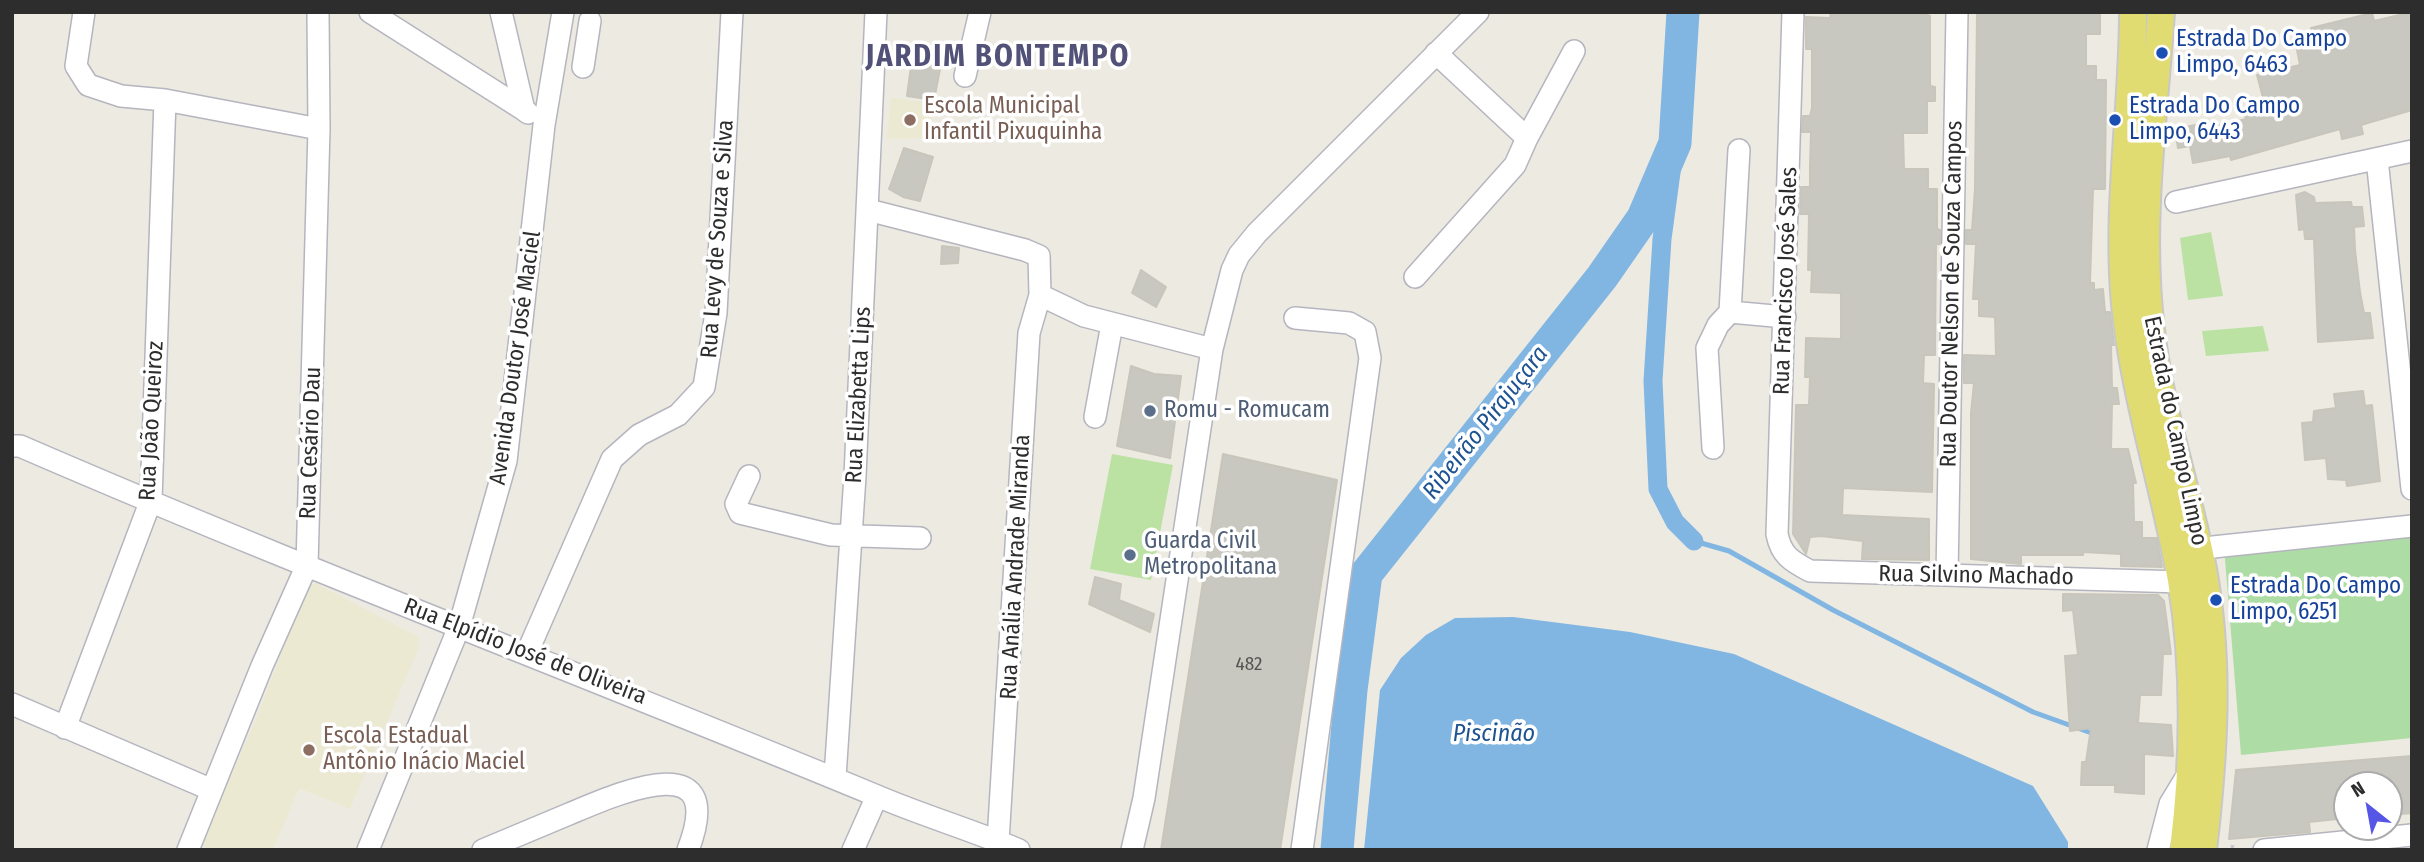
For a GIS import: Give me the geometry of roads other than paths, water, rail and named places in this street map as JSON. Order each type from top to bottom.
[{"type":"main road","name":"Estrada do Campo Limpo","points":[[2133,12],[2122,254],[2125,306],[2181,582],[2190,655],[2190,771],[2183,850]]},
{"type":"main road","name":"Estrada do Campo Limpo","points":[[2160,12],[2149,163],[2146,271],[2151,332],[2208,608],[2214,747],[2203,850]]},
{"type":"street","points":[[85,12],[77,59],[82,79],[101,91],[121,96],[165,100],[319,129]]},
{"type":"street","name":"Rua Cesário Dau","points":[[188,850],[307,565],[319,129],[318,12]]},
{"type":"street","points":[[370,12],[544,125]]},
{"type":"street","points":[[501,12],[524,110]]},
{"type":"street","name":"Avenida Doutor José Maciel","points":[[368,850],[459,627],[506,461],[544,125],[563,12]]},
{"type":"street","name":"Rua Levy de Souza e Silva","points":[[527,653],[612,459],[639,435],[678,415],[704,387],[716,313],[732,12]]},
{"type":"street","name":"Rua Elizabetta Lips","points":[[835,777],[868,210],[876,12]]},
{"type":"street","points":[[965,76],[980,12]]},
{"type":"street","points":[[1132,850],[1144,798],[1212,349],[1239,255],[1478,12]]},
{"type":"street","name":"Rua Francisco José Sales","points":[[1780,548],[1777,534],[1793,12]]},
{"type":"street","name":"Rua Doutor Nelson de Souza Campos","points":[[1947,575],[1957,12]]},
{"type":"street","points":[[554,64],[590,67],[590,21]]},
{"type":"street","points":[[1415,277],[1515,165],[1574,51]]},
{"type":"street","points":[[1436,54],[1527,138]]},
{"type":"street","name":"Rua João Queiroz","points":[[65,728],[151,500],[165,100]]},
{"type":"street","points":[[1713,448],[1707,348],[1710,337],[1730,312],[1739,150]]},
{"type":"street","points":[[2176,202],[2412,151]]},
{"type":"street","points":[[2377,159],[2412,489]]},
{"type":"street","name":"Rua Anália Andrade Miranda","points":[[868,210],[1008,243],[1039,256],[1040,295],[1029,333],[998,841]]},
{"type":"street","points":[[1040,295],[1084,316],[1212,349]]},
{"type":"street","points":[[1730,312],[1785,317]]},
{"type":"street","points":[[1295,318],[1349,323],[1365,332],[1370,358],[1302,850]]},
{"type":"street","points":[[1095,417],[1112,324]]},
{"type":"street","name":"Rua Elpídio José de Oliveira","points":[[23,449],[877,796],[1019,850]]},
{"type":"street","points":[[750,476],[736,504],[740,513],[850,537],[920,538]]},
{"type":"street","points":[[2213,547],[2412,526]]},
{"type":"street","name":"Rua Silvino Machado","points":[[1780,548],[1785,556],[1810,571],[2181,582]]},
{"type":"street","points":[[12,704],[212,790]]},
{"type":"street","points":[[2158,850],[2170,804],[2190,771]]},
{"type":"street","points":[[483,850],[616,794],[644,785],[666,782],[680,786],[694,798],[699,809],[688,850]]},
{"type":"street","points":[[853,850],[877,796]]},
{"type":"street","points":[[2264,850],[2412,835]]},
{"type":"water","name":"Piscinão","points":[[1513,617],[1630,632],[1734,654],[2033,786],[2068,842],[2068,850],[1364,850],[1380,690],[1401,658],[1426,635],[1455,618]]},
{"type":"waterway","name":"Ribeirão Pirajuçara","points":[[1337,850],[1351,690],[1366,574],[1602,277],[1643,218],[1675,143],[1683,12]]},
{"type":"waterway","points":[[1675,143],[1662,239],[1653,381],[1658,489],[1675,522],[1694,541]]},
{"type":"waterway","points":[[1694,541],[1729,551],[1833,610],[2033,712],[2097,735]]},
{"type":"place","name":"Estrada Do Campo Limpo, 6463","points":[[2162,53]]},
{"type":"place","name":"Escola Municipal Infantil Pixuquinha","points":[[910,120]]},
{"type":"place","name":"Estrada Do Campo Limpo, 6443","points":[[2115,120]]},
{"type":"place","name":"Romu - Romucam","points":[[1150,411]]},
{"type":"place","name":"Guarda Civil Metropolitana","points":[[1130,555]]},
{"type":"place","name":"Estrada Do Campo Limpo, 6251","points":[[2216,600]]},
{"type":"place","name":"Escola Estadual Antônio Inácio Maciel","points":[[309,750]]},
{"type":"district","name":"JARDIM BONTEMPO","points":[[998,58]]}]
